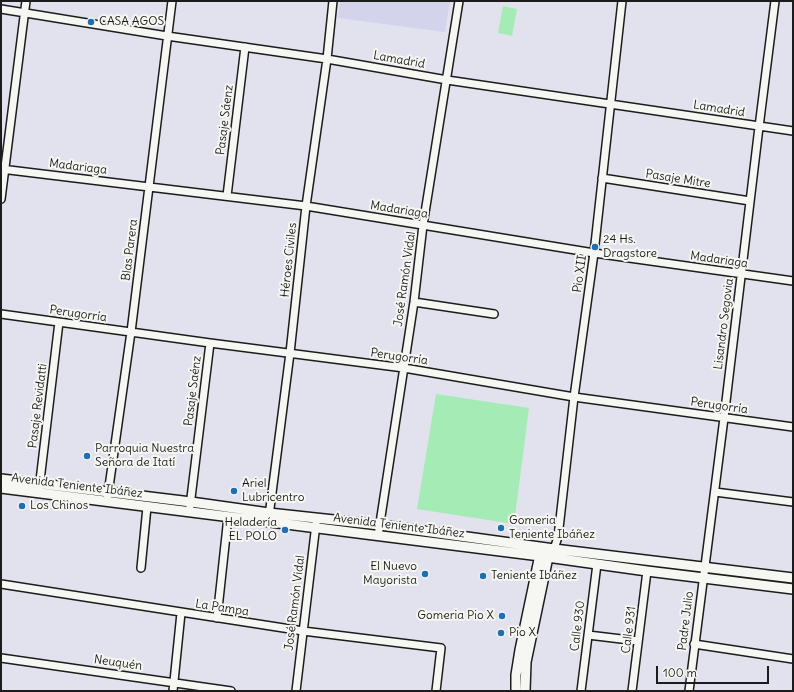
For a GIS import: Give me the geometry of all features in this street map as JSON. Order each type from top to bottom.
[{"type":"main road","name":"Avenida Teniente Ibáñez","points":[[1,479],[39,488],[107,496],[191,502],[315,528],[378,536],[543,553],[554,549],[793,578]]},
{"type":"main road","name":"Avenida Teniente Ibáñez","points":[[1,488],[39,488]]},
{"type":"main road","name":"Avenida Teniente Ibáñez","points":[[107,496],[147,506],[228,518],[317,518],[380,525],[543,553],[597,564],[793,589]]},
{"type":"main road","points":[[516,691],[516,675],[520,650],[543,553]]},
{"type":"main road","points":[[525,691],[526,662],[543,553]]},
{"type":"street","points":[[1,199],[3,169],[26,1]]},
{"type":"street","name":"Blas Parera","points":[[107,496],[131,332],[172,1]]},
{"type":"street","name":"Héroes Civiles","points":[[269,518],[290,353],[306,206],[333,1]]},
{"type":"street","name":"José Ramón Vidal","points":[[378,536],[459,1]]},
{"type":"street","name":"Pio XII","points":[[554,549],[558,537],[574,397],[594,253],[622,1]]},
{"type":"street","name":"Lisandro Segovia","points":[[703,578],[715,492],[775,1]]},
{"type":"street","name":"Lamadrid","points":[[1,9],[167,36],[326,59],[446,80],[793,131]]},
{"type":"street","name":"Pasaje Sáenz","points":[[227,196],[245,47]]},
{"type":"street","name":"Madariaga","points":[[3,169],[306,206],[594,253],[793,281]]},
{"type":"street","name":"Pasaje Mitre","points":[[602,178],[750,201]]},
{"type":"street","points":[[414,302],[494,314]]},
{"type":"street","name":"Perugorría","points":[[1,314],[404,368],[574,397],[793,427]]},
{"type":"street","name":"Pasaje Revidatti","points":[[39,488],[59,322]]},
{"type":"street","name":"Pasaje Saénz","points":[[190,512],[210,343]]},
{"type":"street","points":[[715,492],[793,502]]},
{"type":"street","points":[[141,568],[147,506]]},
{"type":"street","points":[[217,618],[228,518]]},
{"type":"street","name":"José Ramón Vidal","points":[[296,691],[317,518]]},
{"type":"street","name":"Calle 930","points":[[581,691],[597,564]]},
{"type":"street","name":"Calle 931","points":[[632,691],[647,571]]},
{"type":"street","name":"Padre Julio","points":[[689,691],[703,578]]},
{"type":"street","name":"La Pampa","points":[[1,584],[303,631],[441,648],[436,691]]},
{"type":"street","points":[[173,691],[181,613]]},
{"type":"street","points":[[588,635],[638,641]]},
{"type":"street","points":[[694,644],[793,659]]},
{"type":"street","name":"Neuquén","points":[[1,658],[231,691]]},
{"type":"shaded area","points":[[340,1],[450,1],[445,32],[338,18]]},
{"type":"green space","points":[[503,6],[517,9],[512,36],[498,33]]},
{"type":"green space","points":[[436,394],[529,408],[514,524],[417,509]]},
{"type":"place","name":"CASA AGOS","points":[[91,22]]},
{"type":"place","name":"24 Hs. Dragstore","points":[[595,247]]},
{"type":"place","name":"Parroquia Nuestra Señora de Itatí","points":[[87,456]]},
{"type":"place","name":"Ariel Lubricentro","points":[[234,491]]},
{"type":"place","name":"Los Chinos","points":[[22,506]]},
{"type":"place","name":"Gomeria Teniente Ibáñez","points":[[501,528]]},
{"type":"place","name":"Heladería EL POLO","points":[[285,530]]},
{"type":"place","name":"El Nuevo Mayorista","points":[[425,574]]},
{"type":"place","name":"Teniente Ibáñez","points":[[483,576]]},
{"type":"place","name":"Gomeria Pio X","points":[[502,616]]},
{"type":"place","name":"Pio X","points":[[501,633]]}]
